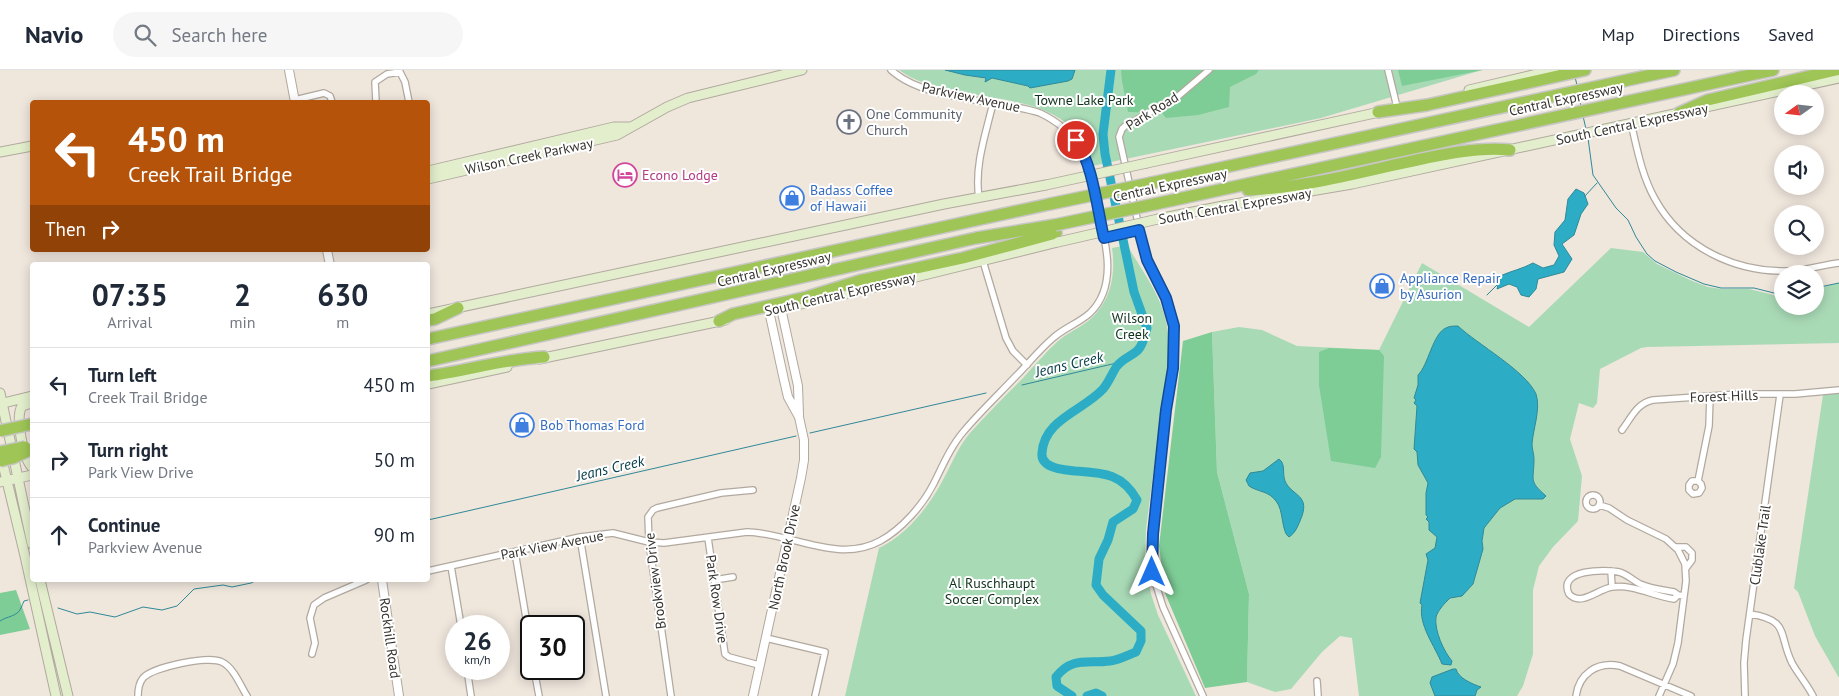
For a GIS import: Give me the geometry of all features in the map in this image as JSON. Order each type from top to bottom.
[{"type":"highway","points":[[1378,112],[1427,105],[1559,72],[1585,70]]},
{"type":"highway","name":"Central Expressway","points":[[430,338],[1674,70]]},
{"type":"highway","name":"Central Expressway","points":[[430,361],[976,238],[1056,233],[1108,214],[1773,70]]},
{"type":"highway","points":[[1678,113],[1708,100],[1836,70]]},
{"type":"highway","points":[[1221,190],[1279,188],[1319,182],[1434,156],[1494,149],[1510,150]]},
{"type":"highway","points":[[719,322],[733,314],[807,297],[862,280],[963,258],[1056,233]]},
{"type":"highway","points":[[430,320],[458,308]]},
{"type":"highway","points":[[430,376],[460,372],[526,358],[544,357]]},
{"type":"highway","points":[[0,431],[30,424]]},
{"type":"highway","points":[[0,453],[30,448]]},
{"type":"highway","points":[[0,461],[13,458],[30,449]]},
{"type":"main road","name":"Wilson Creek Parkway","points":[[430,178],[600,140],[617,135],[688,98],[802,70]]},
{"type":"main road","points":[[430,314],[1046,185],[1559,72]]},
{"type":"main road","name":"South Central Expressway","points":[[430,384],[544,357],[719,322],[863,290],[982,261],[1056,233],[1158,219],[1343,186],[1839,78]]},
{"type":"main road","name":"Wilson Creek Parkway","points":[[430,171],[614,127],[629,128]]},
{"type":"main road","points":[[0,152],[30,146]]},
{"type":"main road","points":[[0,393],[30,535]]},
{"type":"main road","points":[[1,403],[30,396]]},
{"type":"main road","points":[[30,404],[22,406],[18,415],[25,456],[30,464]]},
{"type":"main road","points":[[0,453],[3,482],[30,579]]},
{"type":"main road","points":[[3,482],[30,475]]},
{"type":"main road","points":[[31,582],[56,696]]},
{"type":"main road","points":[[40,582],[68,696]]},
{"type":"street","points":[[289,70],[295,100]]},
{"type":"street","name":"Parkview Avenue","points":[[891,70],[926,89],[1034,111],[1053,119],[1076,140],[1083,152],[1104,238]]},
{"type":"street","name":"Park Road","points":[[1139,230],[1120,137],[1122,129],[1136,119],[1176,98],[1209,70]]},
{"type":"street","points":[[1388,70],[1397,107]]},
{"type":"street","points":[[376,100],[375,82],[387,74],[400,72],[405,82],[409,100]]},
{"type":"street","points":[[299,100],[324,93],[330,96],[331,100]]},
{"type":"street","points":[[979,198],[977,188],[979,166],[993,103]]},
{"type":"street","points":[[1631,123],[1644,172],[1660,208],[1677,228],[1709,254],[1737,265],[1771,271],[1800,270],[1839,263]]},
{"type":"street","points":[[1104,238],[1139,230],[1147,260],[1166,298],[1174,326],[1173,368],[1166,410],[1153,534],[1152,572],[1163,607],[1203,696]]},
{"type":"street","name":"Park View Avenue","points":[[430,571],[580,537],[612,533],[648,542],[670,543],[747,532],[847,550],[868,546],[886,537],[905,520],[926,496],[949,452],[964,430],[1052,339],[1084,318],[1098,302],[1103,294],[1107,278],[1104,238]]},
{"type":"street","points":[[982,261],[1006,338],[1013,351],[1027,365]]},
{"type":"street","name":"North Brook Drive","points":[[752,696],[804,460],[804,440],[799,417],[799,396],[781,308]]},
{"type":"street","name":"North Brook Drive","points":[[769,311],[788,397],[799,417]]},
{"type":"street","points":[[780,366],[792,362]]},
{"type":"street","name":"Forest Hills","points":[[1622,430],[1637,408],[1648,401],[1744,393],[1780,395],[1839,390]]},
{"type":"street","name":"Clublake Trail","points":[[1745,696],[1744,657],[1780,395]]},
{"type":"street","points":[[1698,481],[1709,426],[1710,396]]},
{"type":"street","name":"Brookview Drive","points":[[671,696],[648,542],[648,517],[653,510],[722,493],[753,490]]},
{"type":"street","points":[[1599,505],[1609,508],[1626,520],[1659,535],[1676,547],[1686,568],[1687,578],[1681,596],[1676,653],[1659,696]]},
{"type":"street","points":[[580,537],[606,696]]},
{"type":"street","name":"Park Row Drive","points":[[708,538],[725,654],[729,657],[759,665]]},
{"type":"street","points":[[1676,547],[1686,547],[1692,552],[1692,560],[1686,568]]},
{"type":"street","points":[[515,552],[526,615]]},
{"type":"street","points":[[451,566],[458,615]]},
{"type":"street","points":[[1595,570],[1626,574],[1637,582],[1674,592],[1681,596],[1668,598],[1633,588],[1612,587],[1578,599],[1570,596],[1567,589],[1569,580],[1575,576],[1595,570]]},
{"type":"street","points":[[1611,571],[1612,587]]},
{"type":"street","points":[[714,580],[733,577]]},
{"type":"street","points":[[312,654],[315,644],[310,620],[313,607],[324,598],[361,582]]},
{"type":"street","name":"Rockhill Road","points":[[382,582],[398,696]]},
{"type":"street","points":[[1750,614],[1770,618],[1779,626],[1792,662],[1813,696]]},
{"type":"street","points":[[766,638],[825,652],[816,696]]},
{"type":"street","points":[[138,696],[140,683],[143,678],[152,672],[193,661],[210,659],[226,665],[247,696]]},
{"type":"street","points":[[1576,696],[1580,682],[1587,673],[1593,668],[1605,665],[1620,666],[1691,696]]},
{"type":"street","points":[[469,680],[471,696]]},
{"type":"street","points":[[536,680],[539,696]]},
{"type":"street","points":[[1317,681],[1318,696]]},
{"type":"green space","name":"Towne Lake Park","points":[[899,70],[1482,70],[1321,118],[1092,166],[1080,138],[1062,120],[1037,108],[923,83]]},
{"type":"green space","points":[[1121,70],[1259,70],[1256,74],[1230,87],[1229,107],[1198,115],[1166,118],[1162,113],[1128,112]]},
{"type":"green space","points":[[1398,70],[1483,70],[1402,86]]},
{"type":"green space","name":"Al Ruschhaupt Soccer Complex","points":[[1127,245],[1152,286],[1164,312],[1169,342],[1146,529],[1145,565],[1158,615],[1196,696],[845,696],[879,548],[900,535],[926,507],[956,454],[976,426],[1057,342],[1096,314],[1111,286],[1113,271],[1112,248]]},
{"type":"green space","points":[[1611,248],[1643,252],[1657,264],[1708,287],[1749,289],[1774,295],[1774,315],[1824,315],[1824,287],[1839,283],[1839,343],[1647,347],[1641,348],[1600,369],[1597,403],[1593,408],[1579,403],[1570,439],[1582,476],[1578,521],[1553,547],[1539,566],[1533,590],[1533,654],[1523,686],[1517,696],[1359,696],[1352,638],[1340,636],[1322,652],[1291,689],[1275,692],[1247,682],[1249,594],[1217,472],[1212,332],[1239,327],[1262,330],[1297,346],[1379,350],[1422,263],[1529,327]]},
{"type":"green space","points":[[1212,332],[1217,472],[1249,594],[1247,682],[1205,688],[1165,593],[1159,546],[1183,341]]},
{"type":"green space","points":[[1329,348],[1379,350],[1384,356],[1381,457],[1375,468],[1331,461],[1319,385],[1319,352]]},
{"type":"green space","points":[[1839,393],[1839,678],[1815,636],[1798,592],[1794,588],[1823,395]]},
{"type":"green space","points":[[16,590],[30,629],[0,635],[0,593]]},
{"type":"water","points":[[945,70],[1075,70],[1072,79],[1068,81],[1030,88],[992,78],[985,82],[986,78]]},
{"type":"water","points":[[1576,189],[1584,193],[1588,204],[1581,214],[1574,235],[1562,244],[1572,259],[1564,272],[1538,279],[1536,289],[1529,297],[1521,295],[1517,287],[1509,284],[1497,289],[1500,276],[1504,274],[1533,263],[1543,268],[1554,265],[1559,256],[1554,245],[1555,232],[1565,220],[1568,199]]},
{"type":"water","points":[[1458,326],[1512,367],[1531,385],[1536,394],[1537,412],[1532,444],[1534,459],[1533,480],[1546,496],[1543,499],[1515,499],[1500,508],[1484,528],[1483,549],[1473,584],[1462,596],[1450,598],[1440,609],[1436,617],[1438,634],[1443,647],[1452,661],[1451,665],[1442,664],[1425,628],[1421,613],[1422,605],[1420,603],[1428,560],[1426,554],[1435,548],[1437,537],[1429,530],[1429,522],[1426,519],[1428,517],[1426,515],[1426,493],[1428,483],[1418,465],[1417,452],[1414,449],[1417,406],[1414,403],[1416,400],[1414,398],[1418,385],[1418,375],[1422,371],[1441,331],[1447,327]]},
{"type":"water","points":[[1279,459],[1283,466],[1285,481],[1300,497],[1304,506],[1298,526],[1289,537],[1286,534],[1279,505],[1276,501],[1267,493],[1249,486],[1246,480],[1250,473],[1263,471]]},
{"type":"water","points":[[1456,669],[1459,675],[1466,680],[1481,687],[1477,690],[1475,696],[1435,696],[1430,683],[1432,677]]},
{"type":"waterway","name":"Wilson Creek","points":[[1072,696],[1057,686],[1056,677],[1062,670],[1081,662],[1120,659],[1136,652],[1141,641],[1141,631],[1103,595],[1096,585],[1099,559],[1108,540],[1113,522],[1133,509],[1137,500],[1125,484],[1118,479],[1103,474],[1056,468],[1046,463],[1042,456],[1044,441],[1050,432],[1066,416],[1095,397],[1103,389],[1119,363],[1140,348],[1147,328],[1134,292],[1105,154],[1103,134],[1111,70]]},
{"type":"waterway","points":[[1575,77],[1577,85]]},
{"type":"waterway","points":[[1579,96],[1581,107]]},
{"type":"waterway","points":[[1583,116],[1586,129]]},
{"type":"waterway","points":[[1588,138],[1593,175],[1616,208],[1628,220],[1647,254],[1655,261],[1704,284],[1721,288],[1754,288],[1774,293]]},
{"type":"waterway","points":[[1585,196],[1597,183]]},
{"type":"waterway","points":[[1487,295],[1500,282]]},
{"type":"waterway","points":[[1824,286],[1839,283]]},
{"type":"waterway","name":"Jeans Creek","points":[[1022,385],[1121,362]]},
{"type":"waterway","name":"Jeans Creek","points":[[810,433],[986,393]]},
{"type":"waterway","name":"Jeans Creek","points":[[430,520],[796,436]]},
{"type":"waterway","name":"Jeans Creek","points":[[58,608],[77,614],[90,612],[115,617],[143,607],[162,610],[177,606],[194,589],[223,585],[232,587],[253,582]]},
{"type":"waterway","name":"Jeans Creek","points":[[0,621],[17,613],[24,601],[28,600]]},
{"type":"waterway","name":"Wilson Creek","points":[[1087,696],[1096,693],[1102,696]]},
{"type":"place","name":"One Community Church","points":[[849,122]]},
{"type":"place","name":"Econo Lodge","points":[[625,175]]},
{"type":"place","name":"Badass Coffee of Hawaii","points":[[792,198]]},
{"type":"place","name":"Appliance Repair by Asurion","points":[[1382,286]]},
{"type":"place","name":"Bob Thomas Ford","points":[[522,425]]},
{"type":"route","points":[[1076,140],[1086,159],[1104,238],[1139,230],[1147,260],[1166,298],[1173,317],[1175,338],[1173,368],[1166,410],[1153,534],[1152,572]]}]
